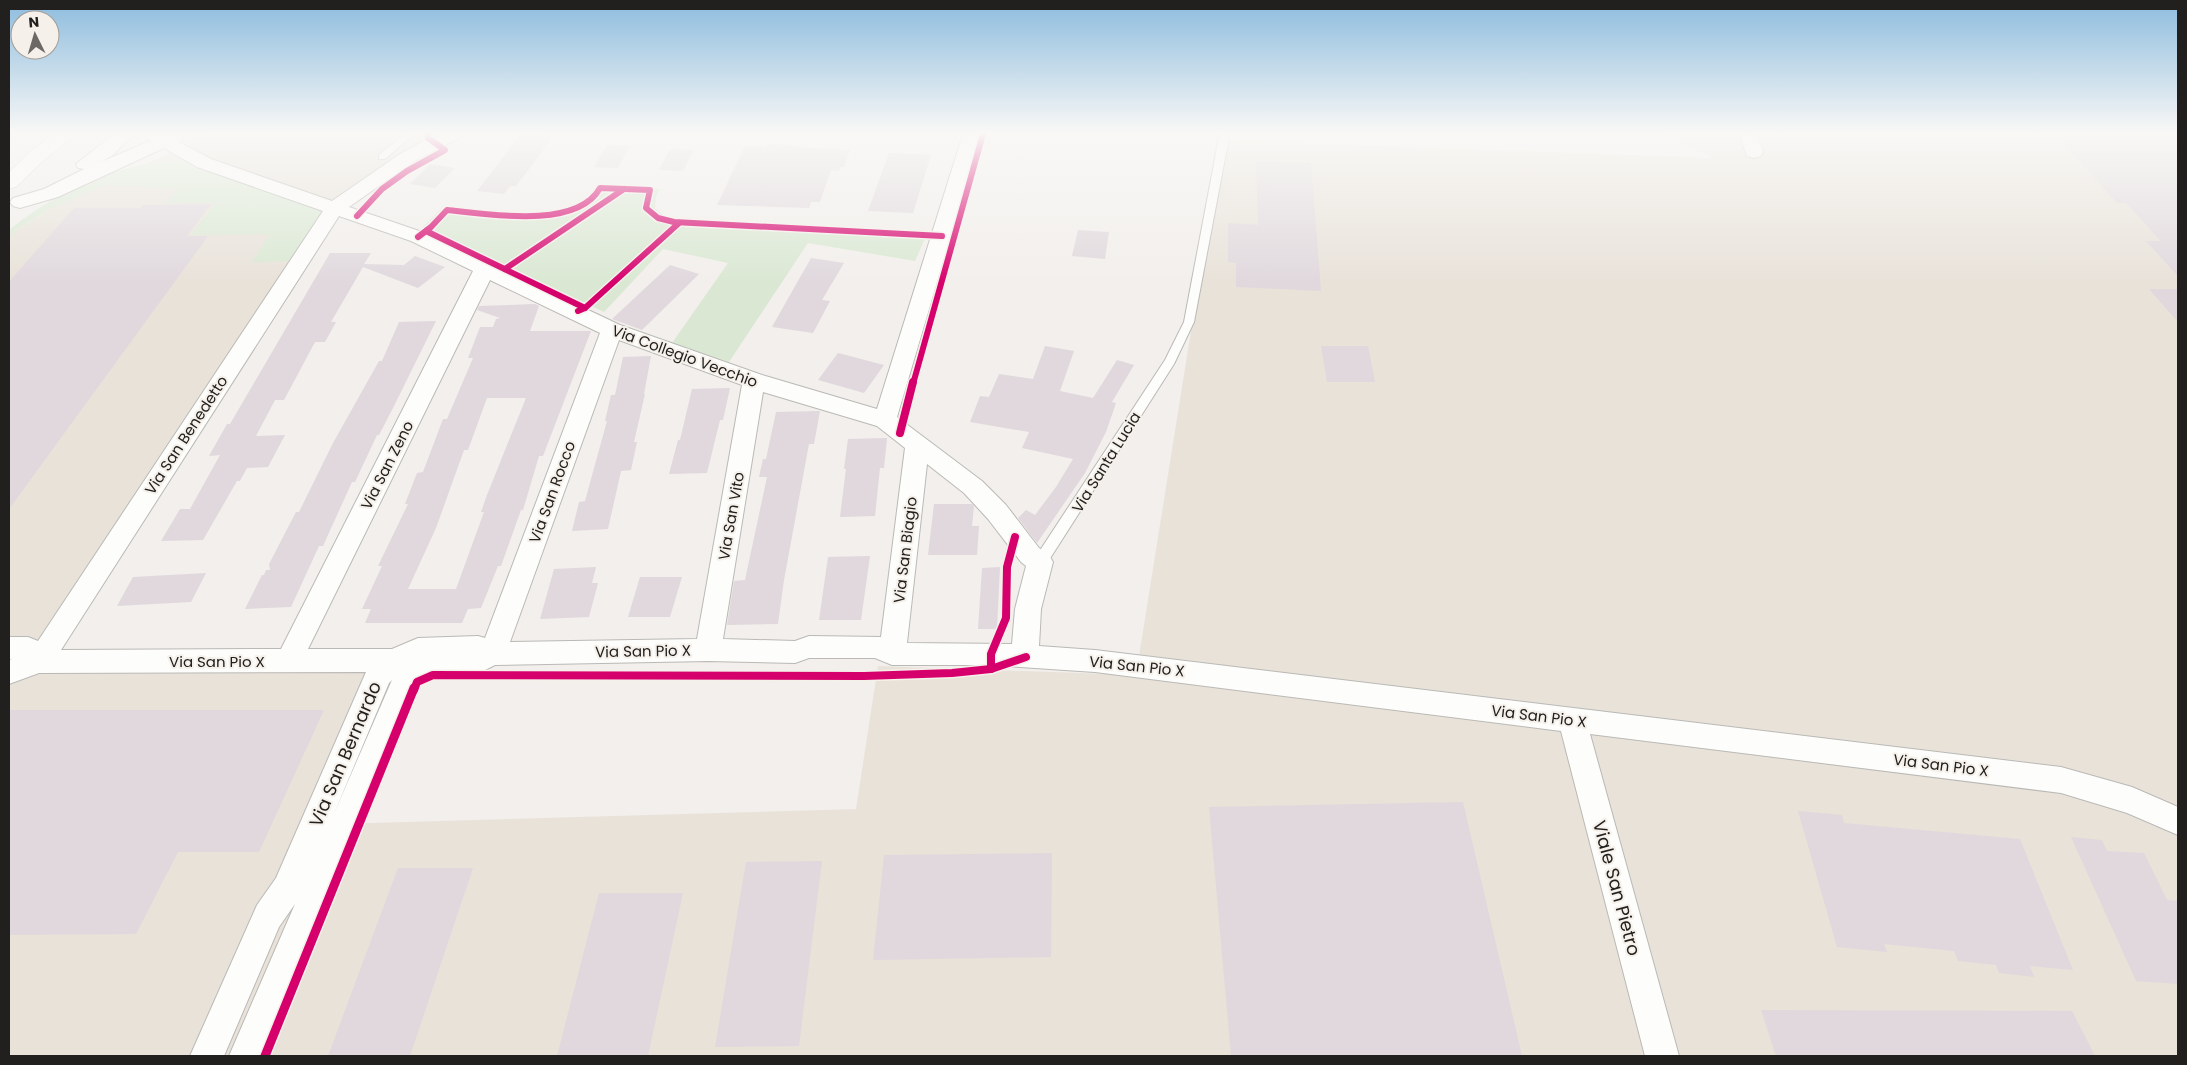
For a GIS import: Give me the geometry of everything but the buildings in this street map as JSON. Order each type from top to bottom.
[{"type":"street","points":[[14,205],[50,184]]},
{"type":"street","points":[[14,205],[51,193],[70,184]]},
{"type":"street","name":"Via Collegio Vecchio","points":[[264,184],[418,237],[612,330],[754,381],[885,420],[973,487],[997,512],[1030,555],[1040,562]]},
{"type":"street","points":[[334,208],[369,184]]},
{"type":"street","points":[[885,420],[957,184]]},
{"type":"street","name":"Via San Benedetto","points":[[39,662],[334,208]]},
{"type":"street","name":"Via San Zeno","points":[[289,661],[484,270]]},
{"type":"street","name":"Via San Rocco","points":[[492,654],[612,330]]},
{"type":"street","name":"Via San Vito","points":[[708,650],[754,381]]},
{"type":"street","name":"Via San Biagio","points":[[892,654],[917,445]]},
{"type":"street","points":[[1026,657],[1024,640],[1033,584],[1040,562]]},
{"type":"street","points":[[9,648],[28,648],[39,662]]},
{"type":"street","name":"Via San Pio X","points":[[9,672],[39,662],[394,660],[413,667],[471,665],[492,654],[708,650],[795,652],[809,664],[881,664],[892,654],[991,654],[1095,661],[2061,780],[2132,801],[2178,821]]},
{"type":"street","name":"Via San Bernardo","points":[[207,1056],[268,916],[287,889],[378,676],[394,660],[408,675],[246,1056]]},
{"type":"street","name":"Viale San Pietro","points":[[1572,720],[1662,1056]]},
{"type":"lane","name":"Via Santa Lucia","points":[[1040,562],[1054,544],[1170,361],[1189,322],[1215,184]]},
{"type":"shaded area","points":[[97,184],[377,184],[327,217],[34,671],[399,670],[336,824],[856,809],[878,666],[1136,675],[1203,256],[1211,184],[2178,184],[2178,1056],[9,1056],[9,235],[58,204]]},
{"type":"green space","points":[[83,184],[250,184],[324,210],[294,261],[252,262],[270,234],[191,235],[215,203],[166,203],[178,189],[105,185],[48,210],[18,229],[9,239],[11,228],[50,201]]},
{"type":"green space","points":[[597,184],[660,189],[656,197],[655,208],[663,215],[675,219],[928,232],[915,261],[808,243],[729,362],[672,343],[728,263],[663,249],[604,312],[423,227],[443,207],[515,212],[553,211],[569,208],[587,198]]},
{"type":"cycle path","points":[[357,216],[389,184]]},
{"type":"cycle path","points":[[900,433],[969,184]]},
{"type":"cycle path","points":[[418,237],[431,227],[447,210],[522,216],[561,213],[578,208],[591,200],[600,188],[650,190],[646,208],[658,218],[674,222],[942,236]]},
{"type":"cycle path","points":[[505,269],[624,189]]},
{"type":"cycle path","points":[[578,311],[585,308],[679,223]]},
{"type":"cycle path","points":[[426,231],[585,308]]},
{"type":"cycle path","points":[[991,669],[991,654],[1006,618],[1007,567],[1015,537]]},
{"type":"cycle path","points":[[265,1056],[417,682],[433,675],[864,676],[952,673],[991,669],[1026,657]]}]
